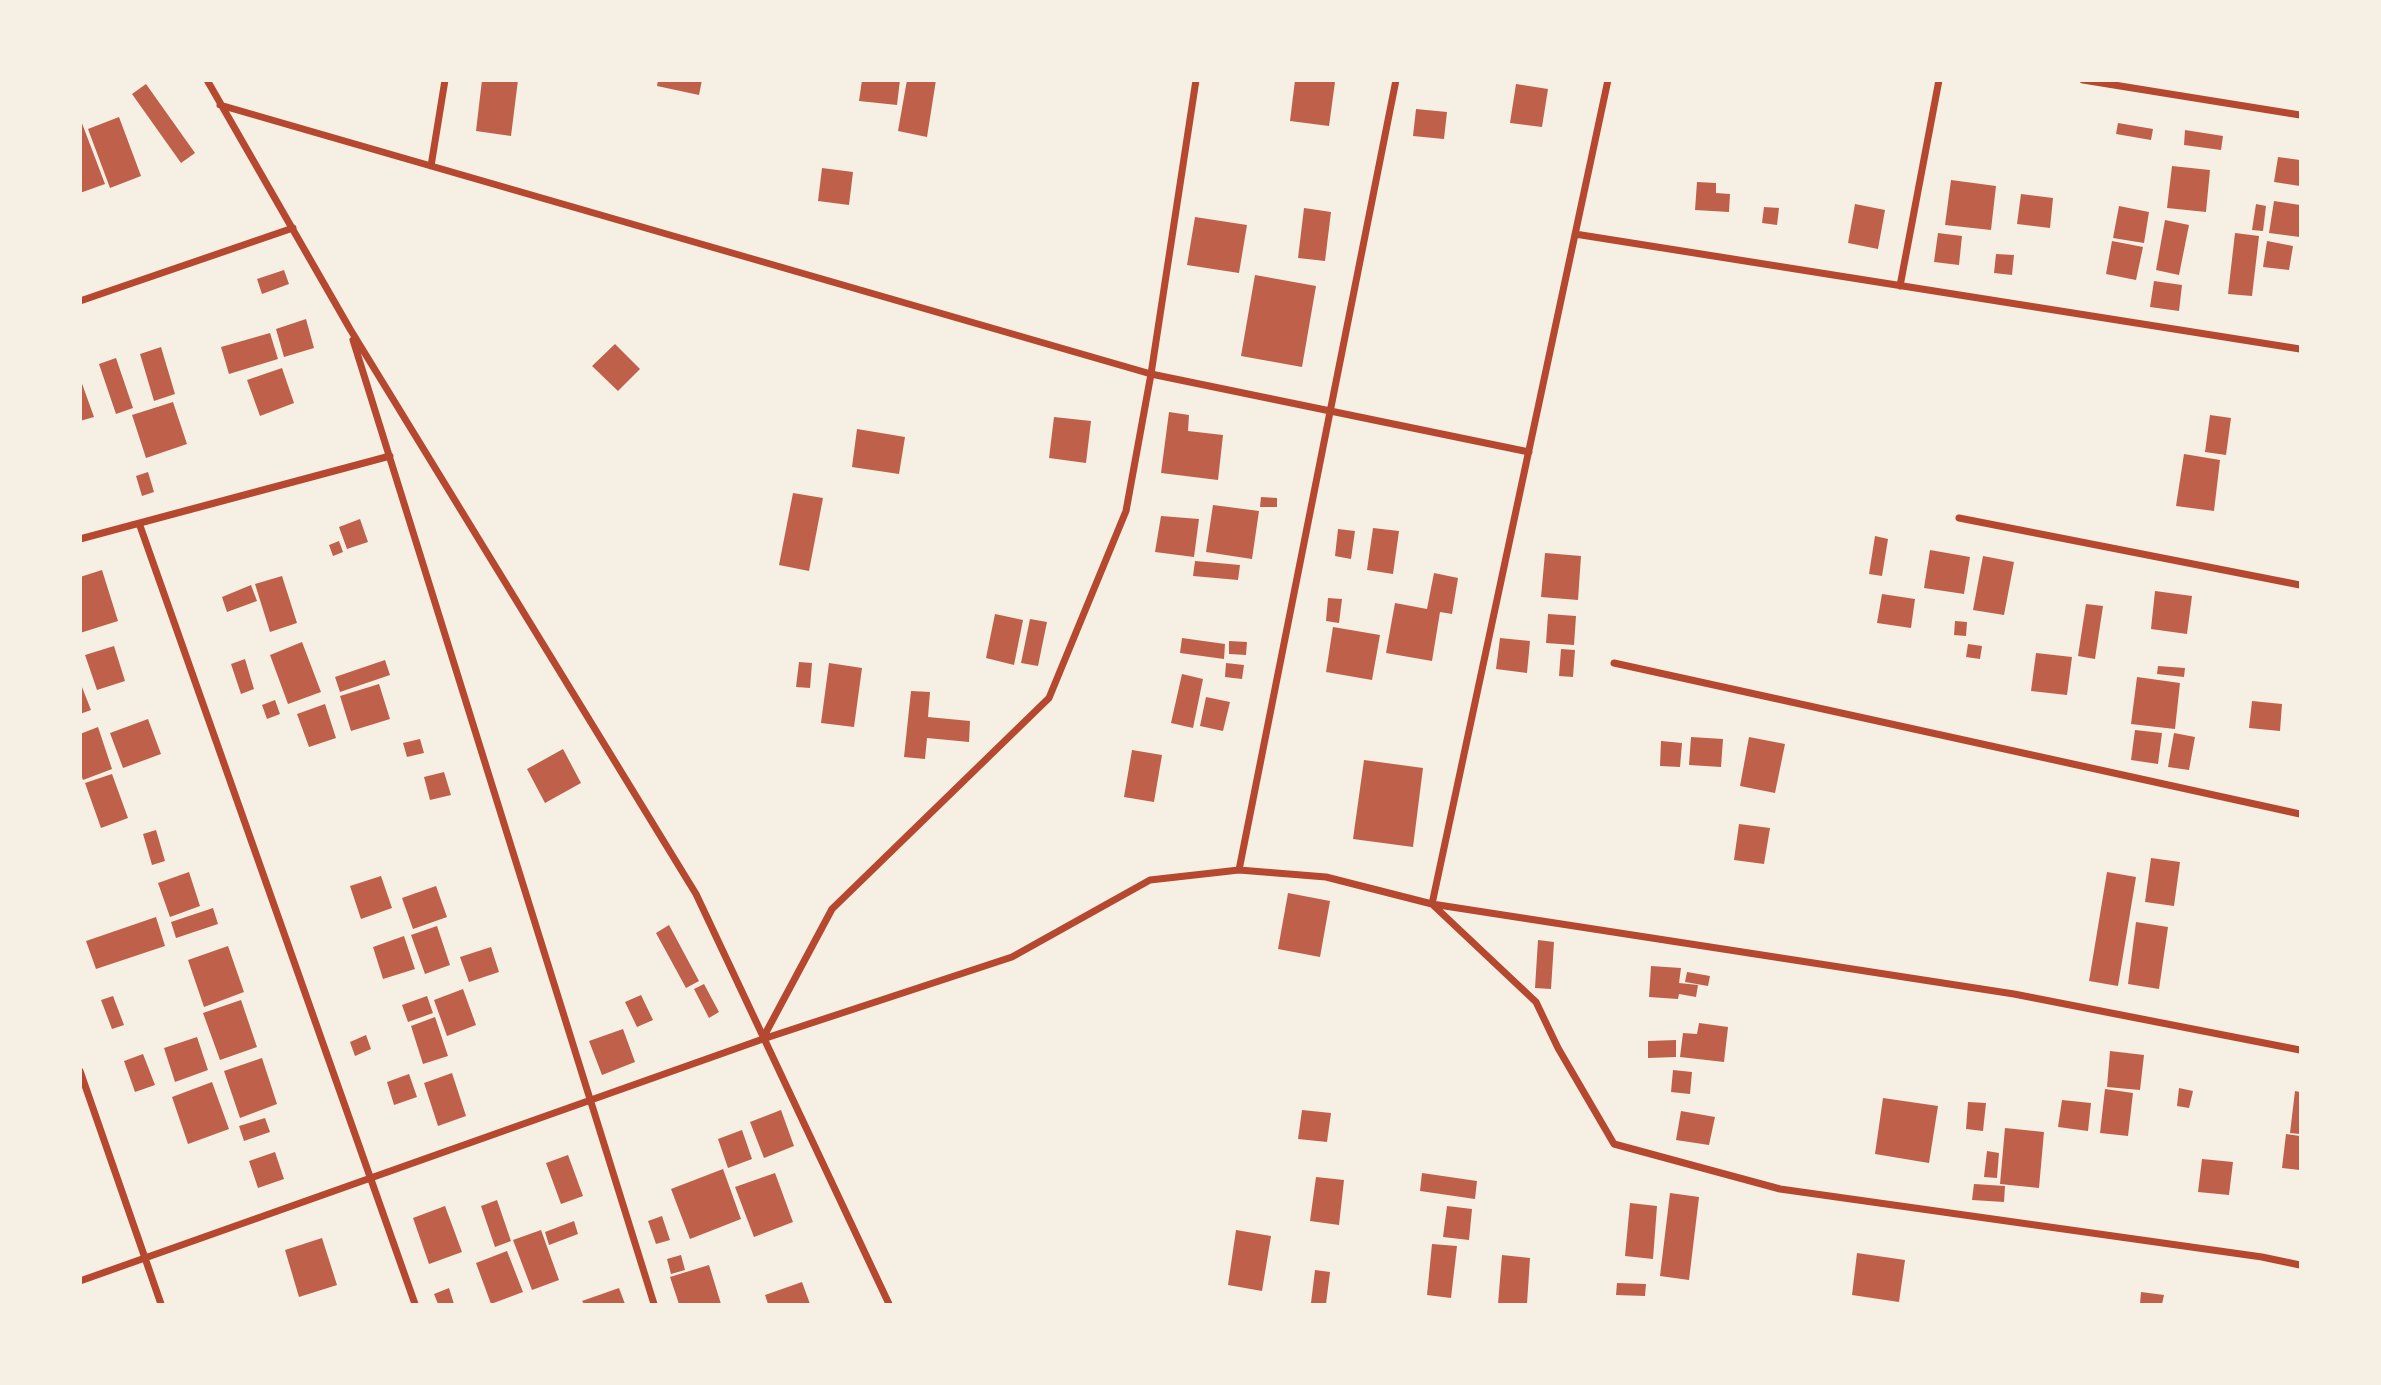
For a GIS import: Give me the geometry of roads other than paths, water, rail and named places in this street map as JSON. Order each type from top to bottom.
[{"type":"street","points":[[207,80],[350,329],[696,894],[889,1304]]},
{"type":"street","points":[[431,166],[445,80]]},
{"type":"street","points":[[763,1039],[832,909],[1049,698],[1126,511],[1151,374],[1196,80]]},
{"type":"street","points":[[1238,870],[1396,80]]},
{"type":"street","points":[[1432,904],[1608,80]]},
{"type":"street","points":[[1900,286],[1939,80]]},
{"type":"street","points":[[2083,80],[2301,115]]},
{"type":"street","points":[[220,105],[1151,374],[1529,452]]},
{"type":"street","points":[[80,301],[293,228]]},
{"type":"street","points":[[1575,234],[2301,349]]},
{"type":"street","points":[[350,329],[654,1304]]},
{"type":"street","points":[[80,539],[390,456]]},
{"type":"street","points":[[1959,518],[2301,584]]},
{"type":"street","points":[[139,523],[415,1304]]},
{"type":"street","points":[[1614,663],[2301,814]]},
{"type":"street","points":[[80,1281],[763,1039],[1012,957],[1150,880],[1238,870],[1326,877],[1432,904],[2014,994],[2301,1050]]},
{"type":"street","points":[[1432,904],[1536,1002],[1614,1144],[1780,1189],[2248,1255],[2301,1265]]},
{"type":"street","points":[[80,1071],[161,1304]]}]
